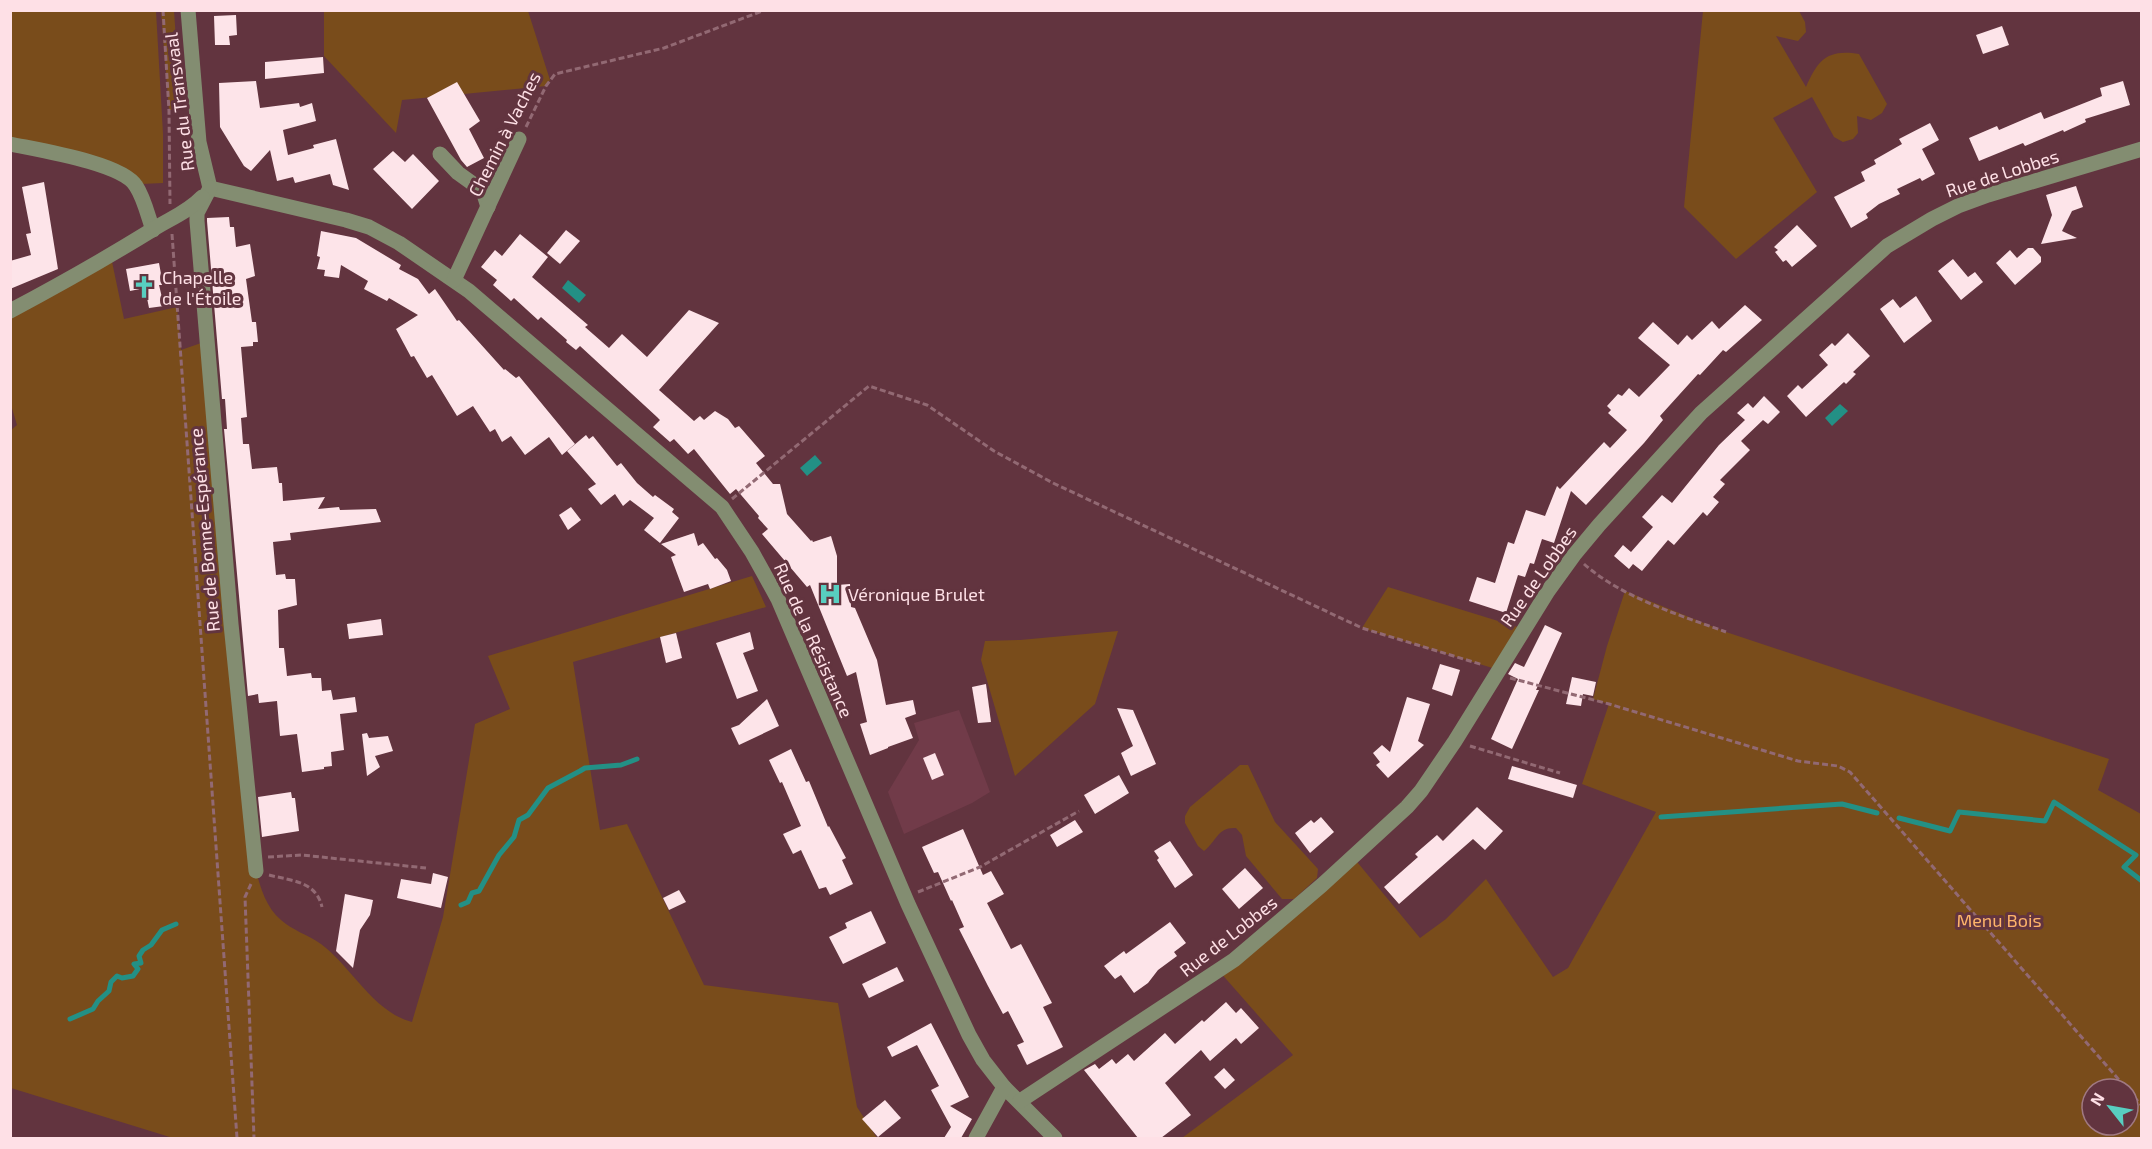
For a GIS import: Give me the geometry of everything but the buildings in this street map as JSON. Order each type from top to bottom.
[{"type":"street","name":"Rue du Transvaal","points":[[188,10],[199,142],[210,188]]},
{"type":"street","name":"Chemin à Vaches","points":[[454,280],[519,139]]},
{"type":"street","points":[[10,144],[106,167],[122,174],[136,185],[153,230]]},
{"type":"street","name":"Rue de Lobbes","points":[[1020,1101],[1234,960],[1322,885],[1407,807],[1421,791],[1455,741],[1524,629],[1574,555],[1665,450],[1701,413],[1887,246],[1932,219],[1968,202],[2142,149]]},
{"type":"street","points":[[440,154],[458,173],[483,191],[488,207]]},
{"type":"street","points":[[10,311],[111,256],[192,208],[210,188]]},
{"type":"street","name":"Rue de la Résistance","points":[[210,188],[369,227],[399,243],[454,280],[722,507],[752,552],[778,599],[905,897],[969,1035],[983,1060],[1004,1087],[1054,1138]]},
{"type":"street","name":"Rue de Bonne-Espérance","points":[[210,188],[197,213],[196,221],[231,624],[255,865]]},
{"type":"street","points":[[976,1138],[1004,1087]]},
{"type":"path","points":[[163,10],[169,111],[171,219],[237,1138]]},
{"type":"path","name":"Chemin à Vaches","points":[[519,139],[546,86],[555,74],[664,48],[765,10]]},
{"type":"path","points":[[722,507],[868,386],[927,405],[994,450],[1043,478],[1362,628],[1499,670],[1509,678],[1610,704],[1798,761],[1838,766],[1850,772],[2116,1077]]},
{"type":"path","points":[[1574,555],[1601,579],[1616,587],[1726,632]]},
{"type":"path","points":[[1455,741],[1560,773]]},
{"type":"path","points":[[905,897],[980,867],[1078,811]]},
{"type":"path","points":[[255,865],[302,855],[426,868]]},
{"type":"path","points":[[255,865],[312,888],[320,898],[322,907]]},
{"type":"path","points":[[254,1138],[245,897],[255,865]]},
{"type":"shaded area","points":[[959,710],[990,792],[972,803],[904,834],[888,792],[919,740],[914,723]]},
{"type":"green space","points":[[11,11],[156,11],[163,134],[163,183],[141,184],[11,137]]},
{"type":"green space","points":[[161,11],[174,11],[181,110],[169,110]]},
{"type":"green space","points":[[324,11],[528,11],[550,80],[546,86],[402,100],[396,133],[324,56]]},
{"type":"green space","points":[[1703,11],[1799,11],[1805,22],[1806,32],[1798,41],[1776,36],[1806,87],[1825,58],[1839,53],[1859,54],[1887,104],[1882,113],[1871,120],[1857,116],[1858,133],[1853,139],[1843,142],[1834,137],[1812,97],[1773,118],[1817,192],[1736,259],[1684,207]]},
{"type":"green space","points":[[111,257],[124,319],[177,307],[181,350],[207,341],[256,871],[265,897],[276,915],[285,924],[321,944],[332,953],[386,1009],[412,1022],[443,917],[475,724],[510,709],[488,656],[752,576],[766,607],[573,662],[600,830],[627,824],[704,985],[838,1003],[857,1107],[877,1138],[173,1138],[11,1088],[10,431],[17,425],[11,405],[11,311]]},
{"type":"green space","points":[[1388,587],[1524,629],[1499,670],[1362,628]]},
{"type":"green space","name":"Menu Bois","points":[[1625,591],[1726,632],[2109,759],[2098,790],[2141,814],[2141,1138],[1182,1138],[1293,1055],[1219,971],[1353,857],[1420,938],[1446,919],[1486,879],[1553,977],[1568,968],[1656,812],[1582,784],[1609,704],[1593,699]]},
{"type":"green space","points":[[1118,631],[1095,704],[1015,776],[981,660],[985,641]]},
{"type":"green space","points":[[1240,765],[1248,765],[1275,822],[1318,869],[1317,878],[1294,899],[1282,899],[1246,856],[1242,835],[1236,828],[1221,832],[1204,851],[1198,846],[1185,823],[1185,816],[1190,807]]},
{"type":"water","points":[[568,280],[586,295],[579,303],[562,288]]},
{"type":"water","points":[[1840,404],[1848,411],[1832,426],[1825,418]]},
{"type":"water","points":[[815,455],[822,463],[807,476],[800,468]]},
{"type":"waterway","points":[[461,905],[468,902],[472,893],[479,891],[499,855],[514,837],[519,820],[528,815],[548,788],[585,768],[621,765],[637,759]]},
{"type":"waterway","points":[[1899,818],[1950,831],[1959,812],[2045,821],[2054,802],[2136,855],[2124,867],[2142,881]]},
{"type":"waterway","points":[[1661,817],[1842,804],[1877,813]]},
{"type":"waterway","points":[[70,1019],[93,1009],[109,991],[111,982],[117,976],[122,978],[133,976],[138,969],[134,964],[141,963],[139,956],[143,950],[151,945],[162,930],[176,924]]},
{"type":"place","name":"Chapelle de l'Étoile","points":[[144,287]]},
{"type":"place","name":"Véronique Brulet","points":[[830,594]]}]
